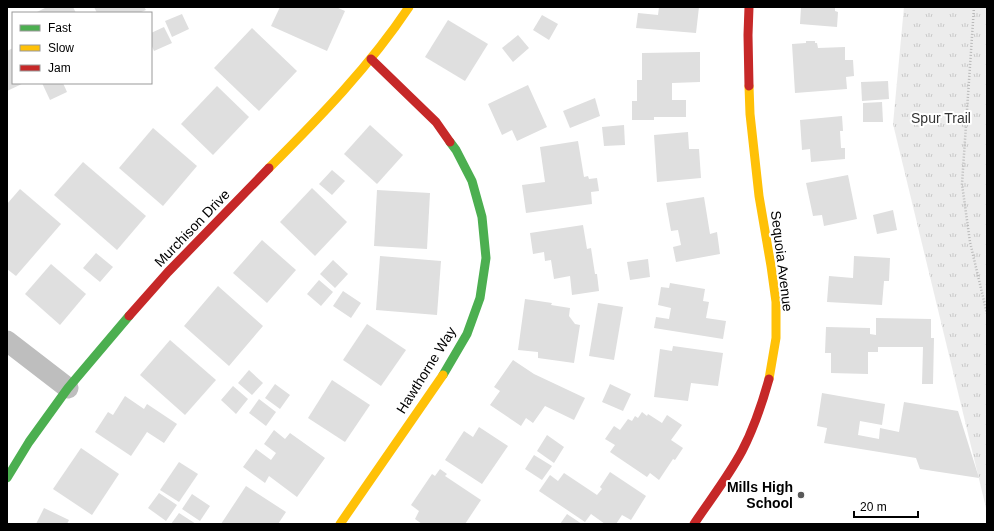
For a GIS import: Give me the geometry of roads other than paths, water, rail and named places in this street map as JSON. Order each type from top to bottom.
[{"type":"street","name":"Murchison Drive","points":[[7,478],[29,442],[68,388],[118,328],[168,272],[332,104],[371,59],[409,7]]},
{"type":"street","name":"Sequoia Avenue","points":[[694,524],[742,451],[758,416],[770,376],[776,338],[776,302],[759,196],[750,114],[748,35],[750,7]]},
{"type":"street","name":"Hawthorne Way","points":[[340,524],[448,368],[467,334],[480,298],[486,258],[482,217],[472,181],[456,150],[436,122],[371,59]]},
{"type":"street","points":[[7,341],[68,388]]},
{"type":"place","name":"Mills High School","points":[[801,495]]},
{"type":"park label","name":"Spur Trail","points":[[941,118]]}]
